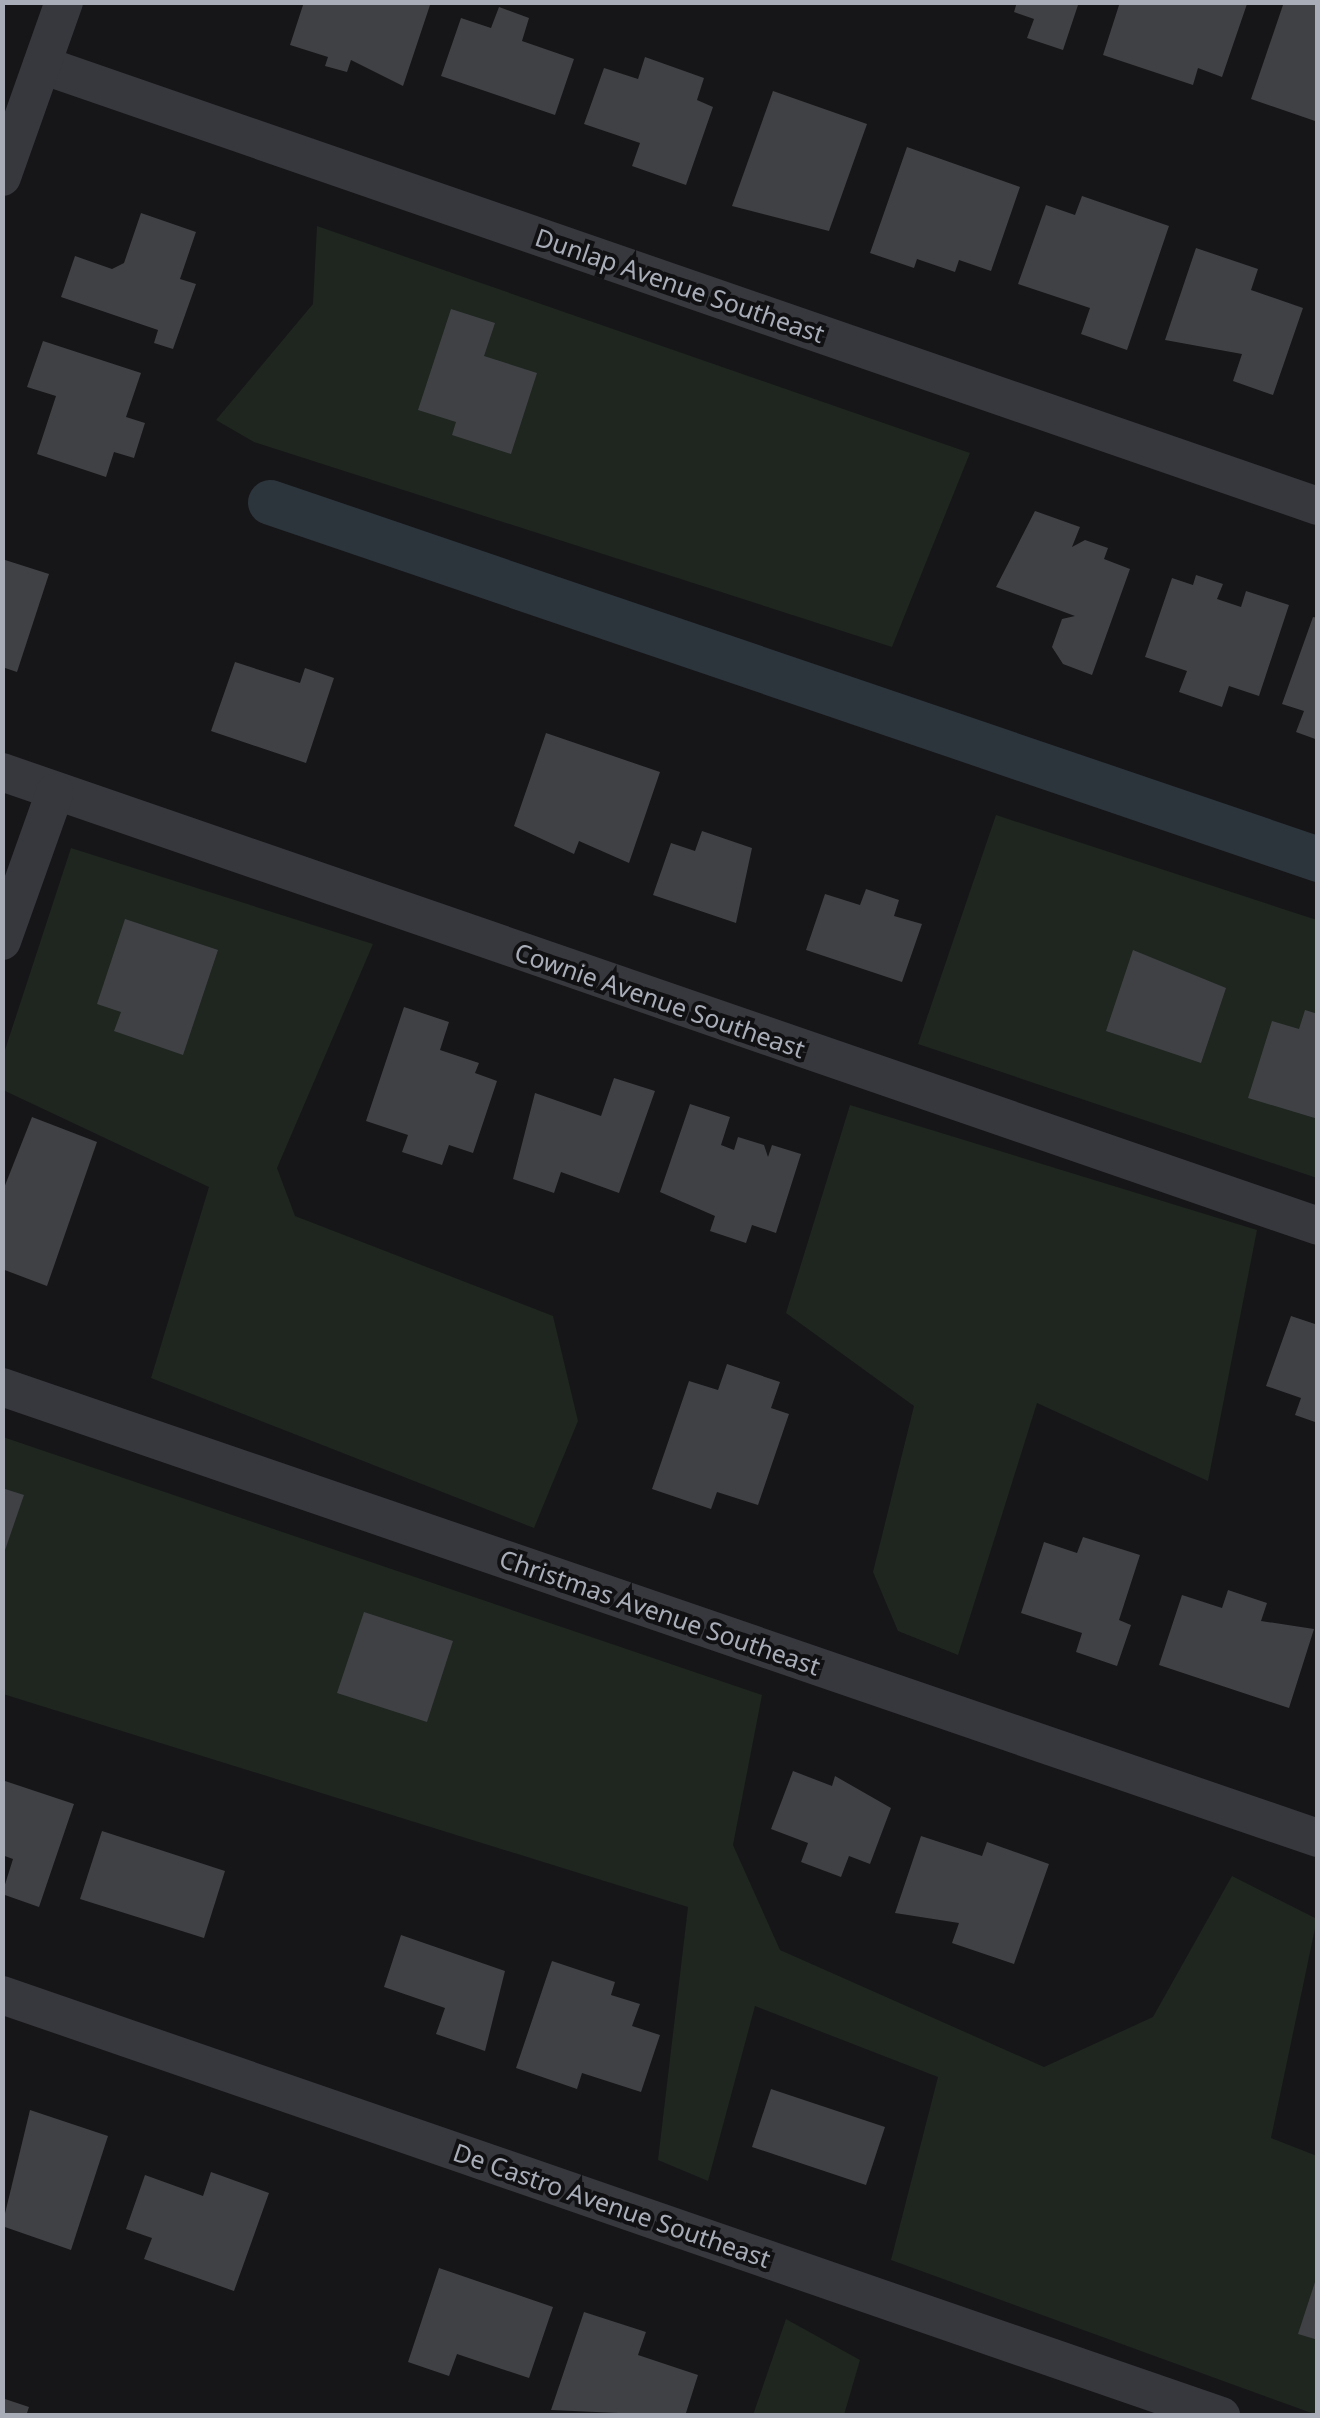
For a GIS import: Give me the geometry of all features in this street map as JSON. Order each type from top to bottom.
[{"type":"street","points":[[2,177],[64,2]]},
{"type":"street","name":"Dunlap Avenue Southeast","points":[[42,65],[1318,506]]},
{"type":"street","name":"Cownie Avenue Southeast","points":[[2,772],[1318,1226]]},
{"type":"street","points":[[2,941],[55,792]]},
{"type":"street","name":"Christmas Avenue Southeast","points":[[2,1387],[1318,1838]]},
{"type":"street","name":"De Castro Avenue Southeast","points":[[2,1995],[1221,2416]]},
{"type":"shaded area","points":[[317,226],[970,453],[892,647],[254,442],[216,420],[313,304]]},
{"type":"shaded area","points":[[996,815],[1317,920],[1317,1178],[918,1044]]},
{"type":"shaded area","points":[[71,848],[373,944],[277,1168],[295,1216],[553,1316],[578,1421],[534,1528],[151,1378],[209,1187],[3,1090],[3,1056]]},
{"type":"shaded area","points":[[850,1105],[1257,1230],[1208,1481],[1037,1403],[958,1655],[898,1631],[873,1572],[914,1406],[786,1313]]},
{"type":"shaded area","points":[[3,1437],[762,1695],[733,1845],[780,1950],[1044,2067],[1153,2017],[1232,1876],[1317,1919],[1271,2138],[1317,2156],[1317,2415],[891,2260],[938,2077],[755,2006],[708,2181],[658,2160],[688,1907],[3,1694]]},
{"type":"shaded area","points":[[786,2319],[860,2360],[844,2415],[753,2415]]},
{"type":"building","points":[[304,2],[431,2],[403,86],[351,60],[347,72],[325,66],[328,57],[290,45]]},
{"type":"building","points":[[1017,2],[1079,2],[1063,50],[1027,38],[1034,19],[1014,12]]},
{"type":"building","points":[[1120,2],[1247,4],[1222,77],[1198,68],[1193,85],[1103,55]]},
{"type":"building","points":[[1284,2],[1318,2],[1318,122],[1251,99]]},
{"type":"building","points":[[499,7],[529,18],[522,41],[574,59],[555,115],[441,76],[461,18],[491,28]]},
{"type":"building","points":[[645,57],[704,78],[697,100],[713,107],[686,185],[632,166],[640,143],[584,124],[604,68],[638,79]]},
{"type":"building","points":[[773,91],[867,124],[829,231],[732,206]]},
{"type":"building","points":[[907,147],[1020,187],[991,271],[959,260],[955,272],[917,259],[914,268],[870,253]]},
{"type":"building","points":[[1082,196],[1169,226],[1127,350],[1081,334],[1090,308],[1018,284],[1046,205],[1075,215]]},
{"type":"building","points":[[141,213],[196,232],[180,279],[196,284],[173,349],[154,343],[158,330],[61,297],[75,256],[112,269],[124,263]]},
{"type":"building","points":[[1196,248],[1258,269],[1251,290],[1303,308],[1273,395],[1233,381],[1242,354],[1165,340]]},
{"type":"building","points":[[451,309],[495,323],[484,356],[537,373],[511,454],[452,435],[456,422],[418,410]]},
{"type":"building","points":[[43,341],[141,373],[126,417],[145,423],[134,458],[114,452],[106,477],[37,454],[56,396],[27,387]]},
{"type":"building","points":[[1035,511],[1080,527],[1072,547],[1085,540],[1108,548],[1104,559],[1130,569],[1092,675],[1063,664],[1052,647],[1062,619],[1075,616],[996,587]]},
{"type":"building","points":[[2,559],[49,574],[17,672],[2,667]]},
{"type":"building","points":[[1196,575],[1223,584],[1217,599],[1241,607],[1246,591],[1289,605],[1259,696],[1229,686],[1222,707],[1179,692],[1187,671],[1145,657],[1172,578],[1193,585]]},
{"type":"building","points":[[1313,617],[1318,618],[1318,740],[1296,732],[1304,711],[1282,704]]},
{"type":"building","points":[[235,662],[300,683],[305,668],[334,678],[306,763],[211,731]]},
{"type":"building","points":[[546,733],[660,772],[629,863],[579,841],[574,854],[514,826]]},
{"type":"building","points":[[702,831],[752,848],[736,923],[653,895],[671,843],[695,851]]},
{"type":"building","points":[[866,889],[899,900],[894,916],[922,924],[902,982],[806,950],[825,894],[860,905]]},
{"type":"building","points":[[125,919],[218,950],[183,1055],[114,1031],[121,1012],[97,1004]]},
{"type":"building","points":[[1133,950],[1226,988],[1201,1063],[1106,1031]]},
{"type":"building","points":[[404,1007],[449,1022],[440,1050],[479,1063],[475,1073],[497,1081],[473,1153],[449,1145],[442,1165],[402,1152],[408,1135],[366,1121]]},
{"type":"building","points":[[1305,1010],[1318,1014],[1318,1119],[1248,1098],[1272,1021],[1299,1029]]},
{"type":"building","points":[[614,1078],[655,1091],[619,1193],[561,1172],[554,1193],[513,1179],[535,1093],[601,1116]]},
{"type":"building","points":[[690,1104],[730,1117],[721,1145],[734,1150],[738,1137],[764,1145],[768,1157],[772,1145],[801,1154],[776,1233],[752,1225],[746,1243],[710,1231],[715,1216],[660,1192]]},
{"type":"building","points":[[32,1117],[97,1142],[47,1286],[2,1269],[2,1193]]},
{"type":"building","points":[[1291,1316],[1318,1325],[1318,1423],[1295,1415],[1301,1398],[1266,1386]]},
{"type":"building","points":[[727,1364],[780,1382],[771,1408],[789,1414],[758,1505],[717,1492],[711,1509],[652,1489],[689,1381],[718,1390]]},
{"type":"building","points":[[2,1488],[24,1495],[3,1556],[2,1556]]},
{"type":"building","points":[[1083,1537],[1140,1555],[1119,1620],[1131,1625],[1117,1666],[1076,1652],[1082,1633],[1021,1613],[1044,1542],[1077,1553]]},
{"type":"building","points":[[1228,1590],[1267,1603],[1261,1621],[1314,1629],[1289,1708],[1159,1665],[1182,1595],[1222,1608]]},
{"type":"building","points":[[364,1612],[453,1641],[427,1722],[337,1693]]},
{"type":"building","points":[[793,1771],[832,1786],[835,1776],[891,1808],[870,1864],[849,1856],[841,1877],[801,1862],[808,1843],[771,1829]]},
{"type":"building","points":[[2,1780],[74,1804],[39,1907],[2,1894],[13,1859],[2,1855]]},
{"type":"building","points":[[102,1831],[225,1871],[204,1938],[80,1899]]},
{"type":"building","points":[[921,1836],[982,1856],[987,1842],[1049,1864],[1014,1964],[952,1943],[959,1923],[895,1913]]},
{"type":"building","points":[[401,1935],[505,1971],[485,2051],[436,2034],[445,2008],[384,1987]]},
{"type":"building","points":[[552,1961],[615,1982],[611,1995],[640,2004],[632,2026],[660,2035],[641,2092],[582,2073],[577,2089],[516,2068]]},
{"type":"building","points":[[771,2089],[885,2127],[866,2185],[752,2147]]},
{"type":"building","points":[[30,2110],[108,2136],[71,2250],[2,2226]]},
{"type":"building","points":[[211,2172],[269,2193],[234,2291],[144,2259],[152,2238],[126,2229],[145,2175],[203,2196]]},
{"type":"building","points":[[439,2268],[553,2307],[529,2378],[457,2354],[449,2376],[408,2362]]},
{"type":"building","points":[[1318,2276],[1318,2340],[1298,2334]]},
{"type":"building","points":[[584,2312],[646,2332],[638,2355],[698,2375],[685,2416],[551,2410]]},
{"type":"building","points":[[2,2398],[29,2407],[26,2416],[2,2416]]},
{"type":"waterway","points":[[270,502],[1318,859]]}]
